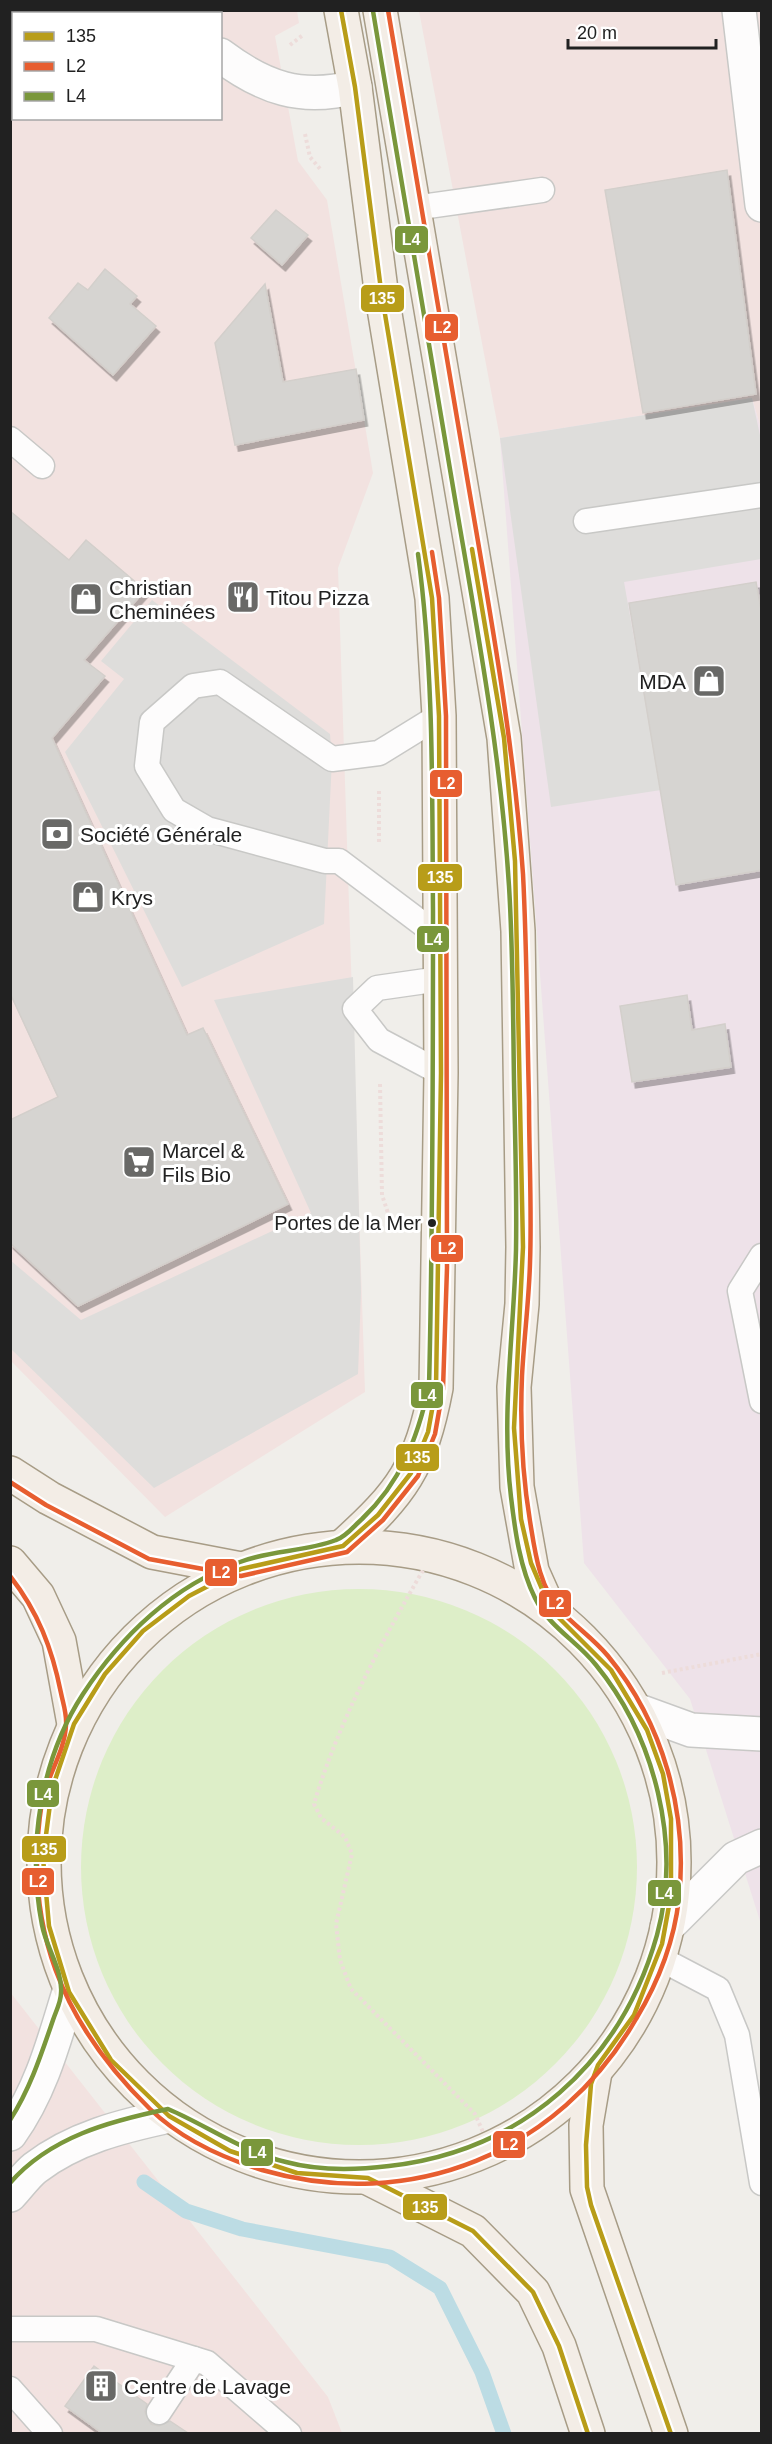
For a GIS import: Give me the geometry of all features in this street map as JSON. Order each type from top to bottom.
[{"type":"main road","points":[[341,10],[355,87],[381,290],[432,598],[439,716],[441,1073],[436,1388],[430,1421],[411,1473],[378,1515],[343,1546]]},
{"type":"main road","points":[[380,10],[504,738],[519,931],[523,1247],[522,1304],[514,1387],[517,1487],[532,1570],[549,1609]]},
{"type":"main road","points":[[10,1473],[49,1498],[152,1551],[241,1569]]},
{"type":"main road","points":[[343,1546],[398,1548],[452,1560],[503,1580],[549,1609],[598,1655],[636,1710],[658,1761],[671,1815],[674,1871],[667,1927],[659,1958],[633,2018],[595,2072],[558,2107],[515,2137],[469,2158],[419,2172],[368,2178],[297,2173],[230,2151],[169,2116],[111,2060],[69,1992],[49,1926],[43,1857],[52,1789],[74,1724],[105,1674],[143,1631],[189,1596],[241,1569],[343,1546]]},
{"type":"main road","points":[[10,1563],[38,1596],[59,1641],[74,1724]]},
{"type":"main road","points":[[595,2072],[586,2125],[587,2188],[671,2433]]},
{"type":"main road","points":[[368,2178],[473,2231],[533,2292],[559,2346],[588,2433]]},
{"type":"street","points":[[739,10],[753,62],[762,205]]},
{"type":"street","points":[[222,56],[244,73],[296,94],[334,93],[355,87]]},
{"type":"street","points":[[636,1710],[691,1730],[762,1734]]},
{"type":"street","points":[[667,1927],[735,1858],[762,1846]]},
{"type":"street","points":[[10,2134],[28,2110],[48,2058],[69,1992]]},
{"type":"street","points":[[10,2196],[34,2168],[71,2146],[121,2126],[169,2116]]},
{"type":"lane","points":[[414,208],[542,190]]},
{"type":"lane","points":[[10,439],[42,466]]},
{"type":"lane","points":[[586,521],[762,495]]},
{"type":"lane","points":[[439,716],[379,753],[332,759],[220,682],[193,686],[152,722],[147,766],[174,810],[207,829],[325,861],[339,861],[440,937]]},
{"type":"lane","points":[[440,980],[377,988],[355,1009],[379,1040],[441,1073]]},
{"type":"lane","points":[[762,1256],[740,1291],[762,1401]]},
{"type":"lane","points":[[659,1958],[718,1989],[737,2035],[762,2183]]},
{"type":"lane","points":[[10,2329],[96,2329],[207,2363],[289,2433]]},
{"type":"lane","points":[[159,2412],[194,2359]]},
{"type":"lane","points":[[10,2389],[50,2433]]},
{"type":"path","points":[[310,29],[289,45],[296,94],[310,157],[322,172]]},
{"type":"path","points":[[378,889],[379,753]]},
{"type":"path","points":[[379,1040],[382,1195],[396,1237]]},
{"type":"path","points":[[432,1555],[410,1593],[329,1754],[314,1804],[321,1818],[345,1837],[352,1854],[336,1924],[340,1960],[351,1989],[475,2114],[490,2148]]},
{"type":"path","points":[[618,1681],[762,1654]]},
{"type":"shaded area","points":[[10,11],[297,11],[299,23],[275,36],[298,161],[327,200],[373,473],[338,568],[365,1392],[165,1517],[11,1361]]},
{"type":"shaded area","points":[[419,11],[761,11],[761,429],[752,398],[500,438]]},
{"type":"shaded area","points":[[752,398],[761,429],[761,1924],[690,1699],[584,1563],[500,438]]},
{"type":"shaded area","points":[[752,398],[761,440],[761,559],[624,582],[661,790],[551,807],[500,438]]},
{"type":"shaded area","points":[[152,600],[330,734],[332,759],[324,924],[182,987],[65,752],[124,679],[101,661]]},
{"type":"shaded area","points":[[353,977],[361,1292],[358,1374],[154,1488],[11,1349],[10,1260],[81,1320],[311,1213],[214,1000]]},
{"type":"shaded area","points":[[10,1992],[328,2397],[342,2433],[11,2433]]},
{"type":"green space","points":[[359,1589],[413,1594],[466,1610],[514,1636],[556,1670],[590,1712],[616,1760],[632,1813],[637,1867],[632,1921],[616,1974],[590,2022],[556,2064],[514,2098],[466,2124],[413,2140],[359,2145],[305,2140],[252,2124],[204,2098],[162,2064],[128,2022],[102,1974],[86,1921],[81,1867],[86,1813],[102,1760],[128,1712],[162,1670],[204,1636],[252,1610],[305,1594]]},
{"type":"building","points":[[727,170],[756,394],[643,413],[605,190]]},
{"type":"building","points":[[276,210],[308,235],[282,265],[251,238]]},
{"type":"building","points":[[105,269],[137,296],[130,304],[156,326],[113,375],[49,318],[78,283],[88,290]]},
{"type":"building","points":[[265,284],[283,382],[356,369],[364,420],[235,445],[215,343]]},
{"type":"building","points":[[10,511],[69,560],[86,540],[145,590],[84,660],[105,676],[52,738],[187,1035],[203,1028],[288,1204],[78,1306],[10,1243],[10,1120],[58,1097],[10,993]]},
{"type":"building","name":"MDA","points":[[756,582],[762,615],[762,870],[676,885],[629,603]]},
{"type":"building","points":[[687,995],[692,1030],[725,1024],[731,1067],[632,1082],[620,1006]]},
{"type":"building","name":"Centre de Lavage","points":[[94,2366],[147,2404],[145,2412],[151,2424],[159,2426],[170,2421],[188,2433],[102,2433],[65,2406]]},
{"type":"waterway","points":[[144,2182],[186,2211],[242,2229],[390,2257],[440,2288],[482,2372],[504,2434]]},
{"type":"transit line","name":"135","points":[[341,10],[355,87],[381,290],[432,598],[439,716],[441,1073],[436,1388],[428,1432],[411,1473],[378,1515],[343,1546],[241,1569],[189,1596],[143,1631],[105,1674],[74,1724],[52,1789],[43,1858],[49,1926],[69,1992],[111,2060],[169,2116],[230,2151],[297,2173],[368,2178],[473,2231],[533,2292],[559,2346],[588,2434]]},
{"type":"transit line","name":"L2","points":[[10,1576],[29,1603],[43,1631],[53,1661],[66,1717],[63,1744],[42,1802],[37,1847],[38,1890],[44,1931],[56,1970],[72,2007],[93,2042],[119,2076],[162,2119],[203,2146],[262,2170],[318,2181],[372,2183],[426,2176],[476,2161],[523,2137],[566,2105],[604,2066],[644,2005],[669,1946],[679,1898],[681,1866],[679,1833],[668,1770],[644,1710],[608,1656],[554,1602],[539,1569],[532,1533],[523,1467],[522,1430],[522,1376],[531,1222],[525,931],[519,826],[508,729],[493,633],[388,10]]},
{"type":"transit line","name":"L4","points":[[10,2183],[43,2154],[82,2133],[124,2119],[168,2109],[255,2152],[270,2158],[311,2167],[351,2169],[389,2166],[437,2157],[482,2142],[523,2120],[559,2093],[591,2060],[619,2023],[641,1981],[657,1935],[664,1900],[666,1865],[664,1829],[658,1793],[648,1758],[617,1694],[588,1656],[555,1626],[535,1598],[522,1562],[514,1523],[507,1435],[515,1281],[516,1187],[511,935],[505,837],[480,644],[373,11]]},
{"type":"transit line","name":"135","points":[[472,549],[504,738],[515,861],[523,1247],[514,1428],[521,1519],[531,1563],[551,1610],[611,1670],[647,1730],[663,1774],[671,1819],[671,1895],[662,1944],[634,2015],[598,2065],[591,2084],[586,2145],[587,2187],[591,2205],[671,2434]]},
{"type":"transit line","name":"L2","points":[[10,1482],[46,1505],[149,1559],[241,1576],[347,1552],[383,1520],[418,1476],[435,1434],[443,1389],[447,1268],[446,716],[439,598],[432,552]]},
{"type":"transit line","name":"L4","points":[[10,2120],[35,2071],[61,1996],[57,1968],[42,1925],[36,1866],[37,1835],[47,1776],[68,1720],[83,1694],[114,1652],[151,1615],[193,1584],[252,1558],[324,1544],[347,1534],[376,1505],[406,1459],[429,1387],[433,1090],[431,732],[427,643],[418,554]]},
{"type":"place","name":"Titou Pizza","points":[[243,597]]},
{"type":"place","name":"Christian Cheminées","points":[[86,599]]},
{"type":"place","name":"MDA","points":[[709,681]]},
{"type":"place","name":"Société Générale","points":[[57,834]]},
{"type":"place","name":"Krys","points":[[88,897]]},
{"type":"place","name":"Marcel & Fils Bio","points":[[139,1162]]},
{"type":"place","name":"Portes de la Mer","points":[[432,1223]]},
{"type":"place","name":"Centre de Lavage","points":[[101,2386]]}]
